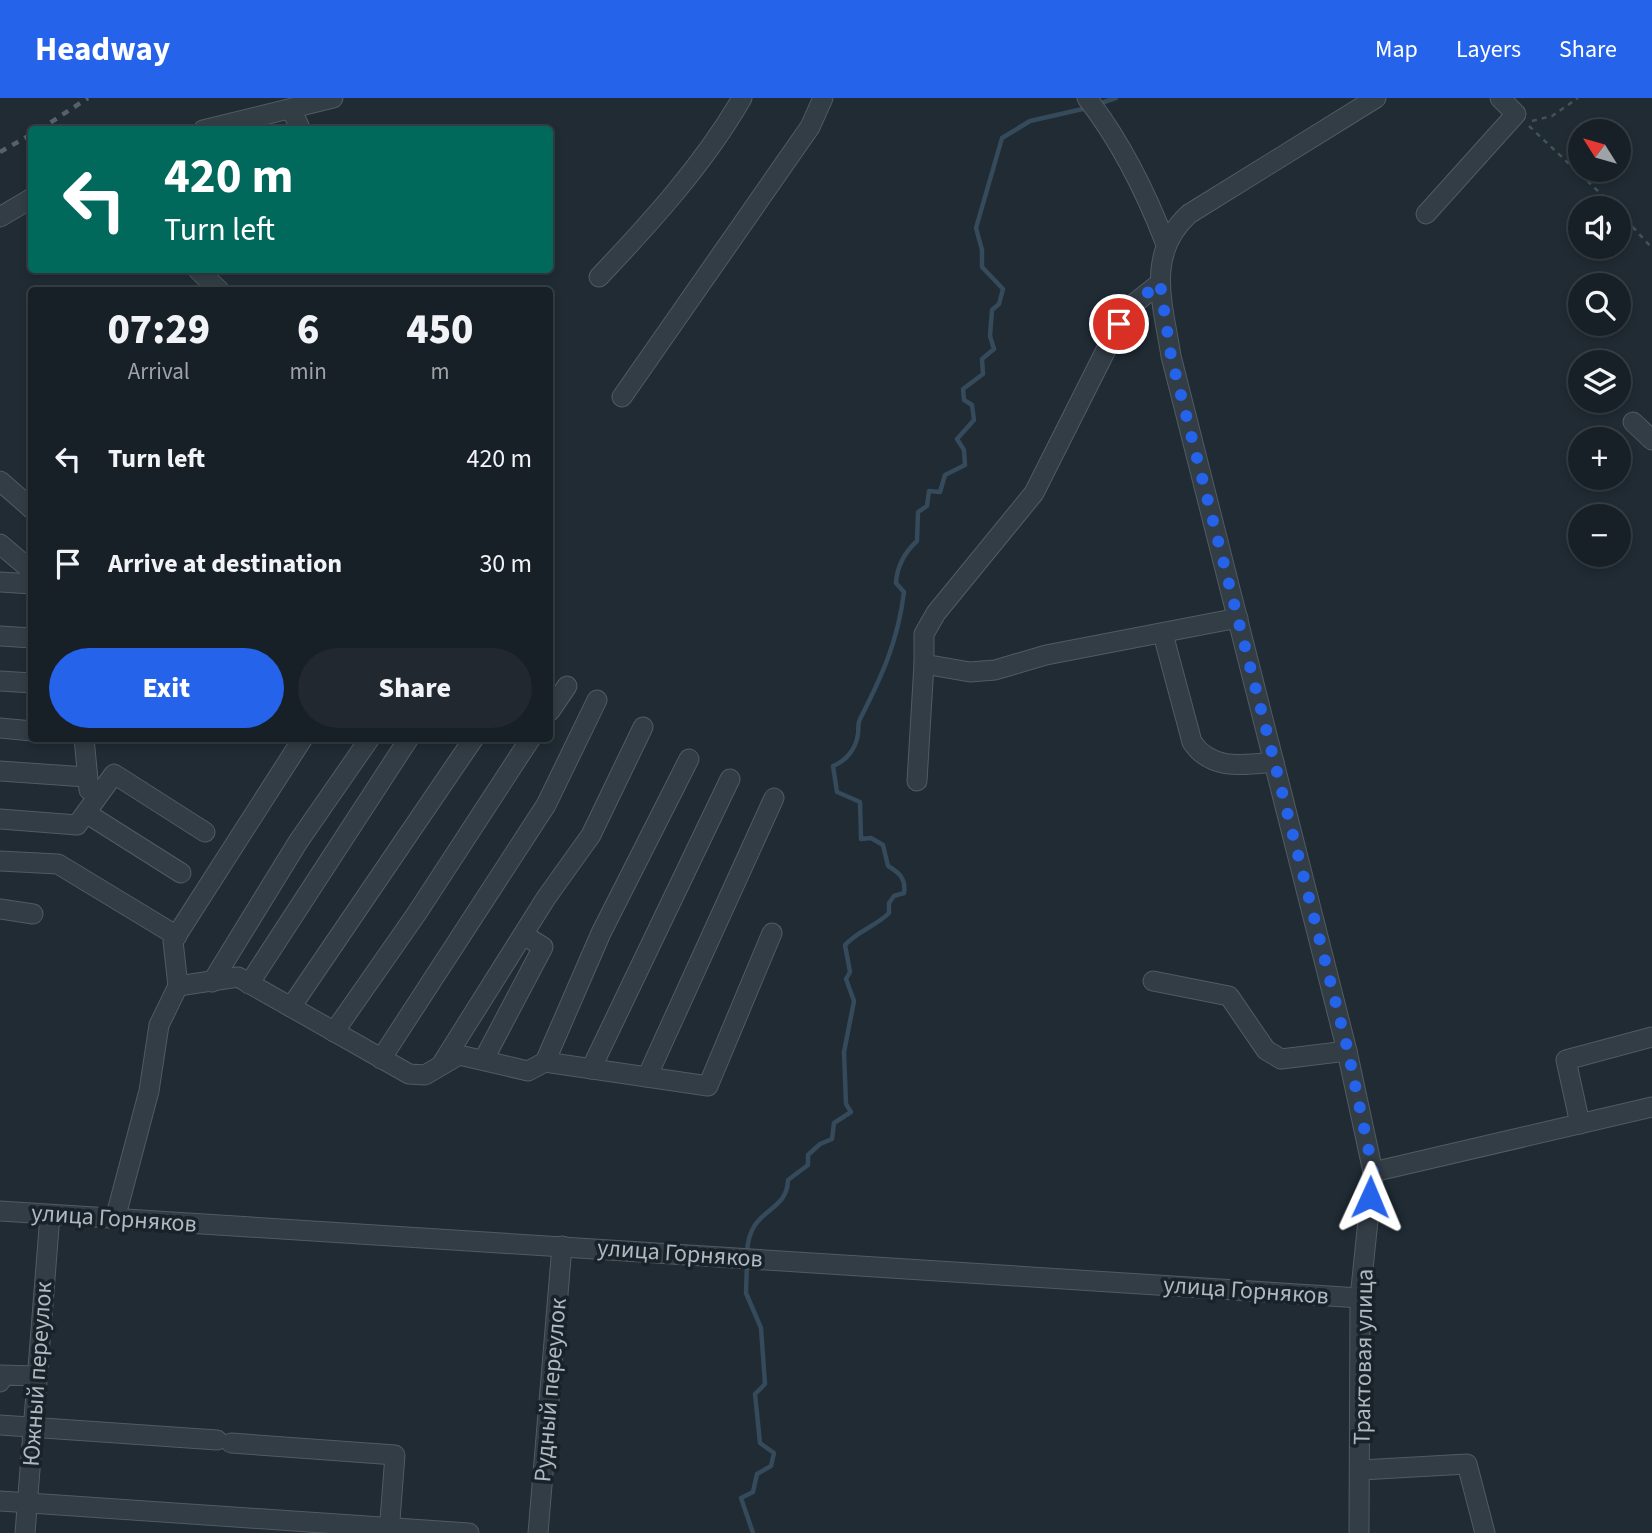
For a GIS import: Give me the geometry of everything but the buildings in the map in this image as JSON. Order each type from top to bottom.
[{"type":"street","points":[[220,126],[333,98]]},
{"type":"street","points":[[599,277],[654,218],[728,122],[742,98]]},
{"type":"street","points":[[622,397],[810,127],[823,98]]},
{"type":"street","points":[[1087,98],[1112,131],[1151,203],[1166,242],[1189,214],[1376,98]]},
{"type":"street","points":[[1426,214],[1516,114],[1500,98]]},
{"type":"street","points":[[291,109],[299,126]]},
{"type":"street","points":[[0,217],[28,200]]},
{"type":"street","points":[[1151,203],[1189,214]]},
{"type":"street","name":"Трактовая улица","points":[[1166,242],[1160,283],[1171,356],[1348,1051],[1373,1171],[1360,1298],[1359,1533]]},
{"type":"street","points":[[201,273],[216,287]]},
{"type":"street","points":[[917,781],[924,634],[936,613],[1034,493],[1119,324],[1137,300],[1160,283]]},
{"type":"street","points":[[1633,422],[1652,440]]},
{"type":"street","points":[[0,481],[28,506]]},
{"type":"street","points":[[0,544],[28,568]]},
{"type":"street","points":[[0,582],[28,584]]},
{"type":"street","points":[[924,664],[970,672],[995,670],[1046,655],[1238,618]]},
{"type":"street","points":[[1163,634],[1192,742],[1200,754],[1214,761],[1237,766],[1274,762]]},
{"type":"street","points":[[0,636],[28,638]]},
{"type":"street","points":[[0,681],[28,683]]},
{"type":"street","points":[[553,707],[567,686]]},
{"type":"street","points":[[381,1059],[546,805],[597,700]]},
{"type":"street","points":[[440,1066],[591,835],[643,727]]},
{"type":"street","points":[[0,728],[28,731]]},
{"type":"street","points":[[84,742],[89,809],[181,873]]},
{"type":"street","points":[[115,1219],[149,1091],[159,1025],[178,986],[173,941],[300,742]]},
{"type":"street","points":[[212,982],[298,842],[367,742]]},
{"type":"street","points":[[249,984],[406,742]]},
{"type":"street","points":[[291,1007],[471,742]]},
{"type":"street","points":[[334,1032],[417,913],[528,742]]},
{"type":"street","points":[[178,986],[238,977],[409,1074],[425,1075],[459,1055],[528,1071],[544,1062],[601,933],[689,759]]},
{"type":"street","points":[[0,771],[86,777]]},
{"type":"street","points":[[0,819],[77,825],[114,774],[205,832]]},
{"type":"street","points":[[591,1069],[730,779]]},
{"type":"street","points":[[647,1077],[774,798]]},
{"type":"street","points":[[0,860],[58,864],[177,936]]},
{"type":"street","points":[[0,909],[33,914]]},
{"type":"street","points":[[544,1062],[708,1086],[772,933]]},
{"type":"street","points":[[484,1059],[543,947],[524,935]]},
{"type":"street","points":[[1153,981],[1229,996],[1266,1049],[1281,1059],[1348,1051]]},
{"type":"street","points":[[1580,1124],[1566,1060],[1652,1037]]},
{"type":"street","points":[[1373,1171],[1652,1107]]},
{"type":"street","name":"улица Горняков","points":[[0,1211],[1360,1298]]},
{"type":"street","name":"Южный переулок","points":[[25,1533],[50,1215]]},
{"type":"street","name":"Рудный переулок","points":[[538,1533],[562,1246]]},
{"type":"street","points":[[0,1382],[1,1375],[36,1376]]},
{"type":"street","points":[[0,1425],[395,1455],[389,1530]]},
{"type":"street","points":[[1361,1470],[1467,1464],[1485,1533]]},
{"type":"street","points":[[0,1501],[389,1530],[469,1533]]},
{"type":"path","points":[[1578,98],[1552,116],[1525,122],[1602,196]]},
{"type":"path","points":[[1631,225],[1652,248]]},
{"type":"waterway","points":[[1098,104],[1116,98]]},
{"type":"waterway","points":[[747,1254],[754,1227],[781,1200],[788,1180],[808,1165],[808,1155],[820,1144],[832,1139],[834,1123],[851,1112],[846,1104],[844,1052],[854,1001],[846,979],[850,972],[845,945],[884,918],[889,913],[889,903],[894,896],[904,893],[903,880],[888,866],[883,845],[871,838],[861,839],[860,802],[837,792],[833,766],[846,758],[855,745],[859,721],[882,673],[893,642],[904,592],[896,583],[898,571],[902,560],[917,541],[918,512],[927,506],[929,491],[940,492],[945,475],[965,465],[964,450],[957,439],[974,420],[972,405],[964,400],[963,389],[983,374],[982,359],[994,349],[990,336],[992,310],[999,304],[1003,289],[982,267],[982,250],[976,228],[1002,138],[1030,121],[1087,108]]},
{"type":"waterway","points":[[747,1262],[746,1293],[761,1328],[765,1384],[755,1394],[760,1443],[774,1453],[771,1466],[757,1474],[753,1492],[741,1498],[753,1533]]},
{"type":"railway","points":[[45,126],[88,98]]},
{"type":"railway","points":[[0,152],[28,136]]},
{"type":"route","points":[[1119,324],[1143,294],[1160,283],[1171,356],[1348,1051],[1373,1171],[1370,1197]]}]
